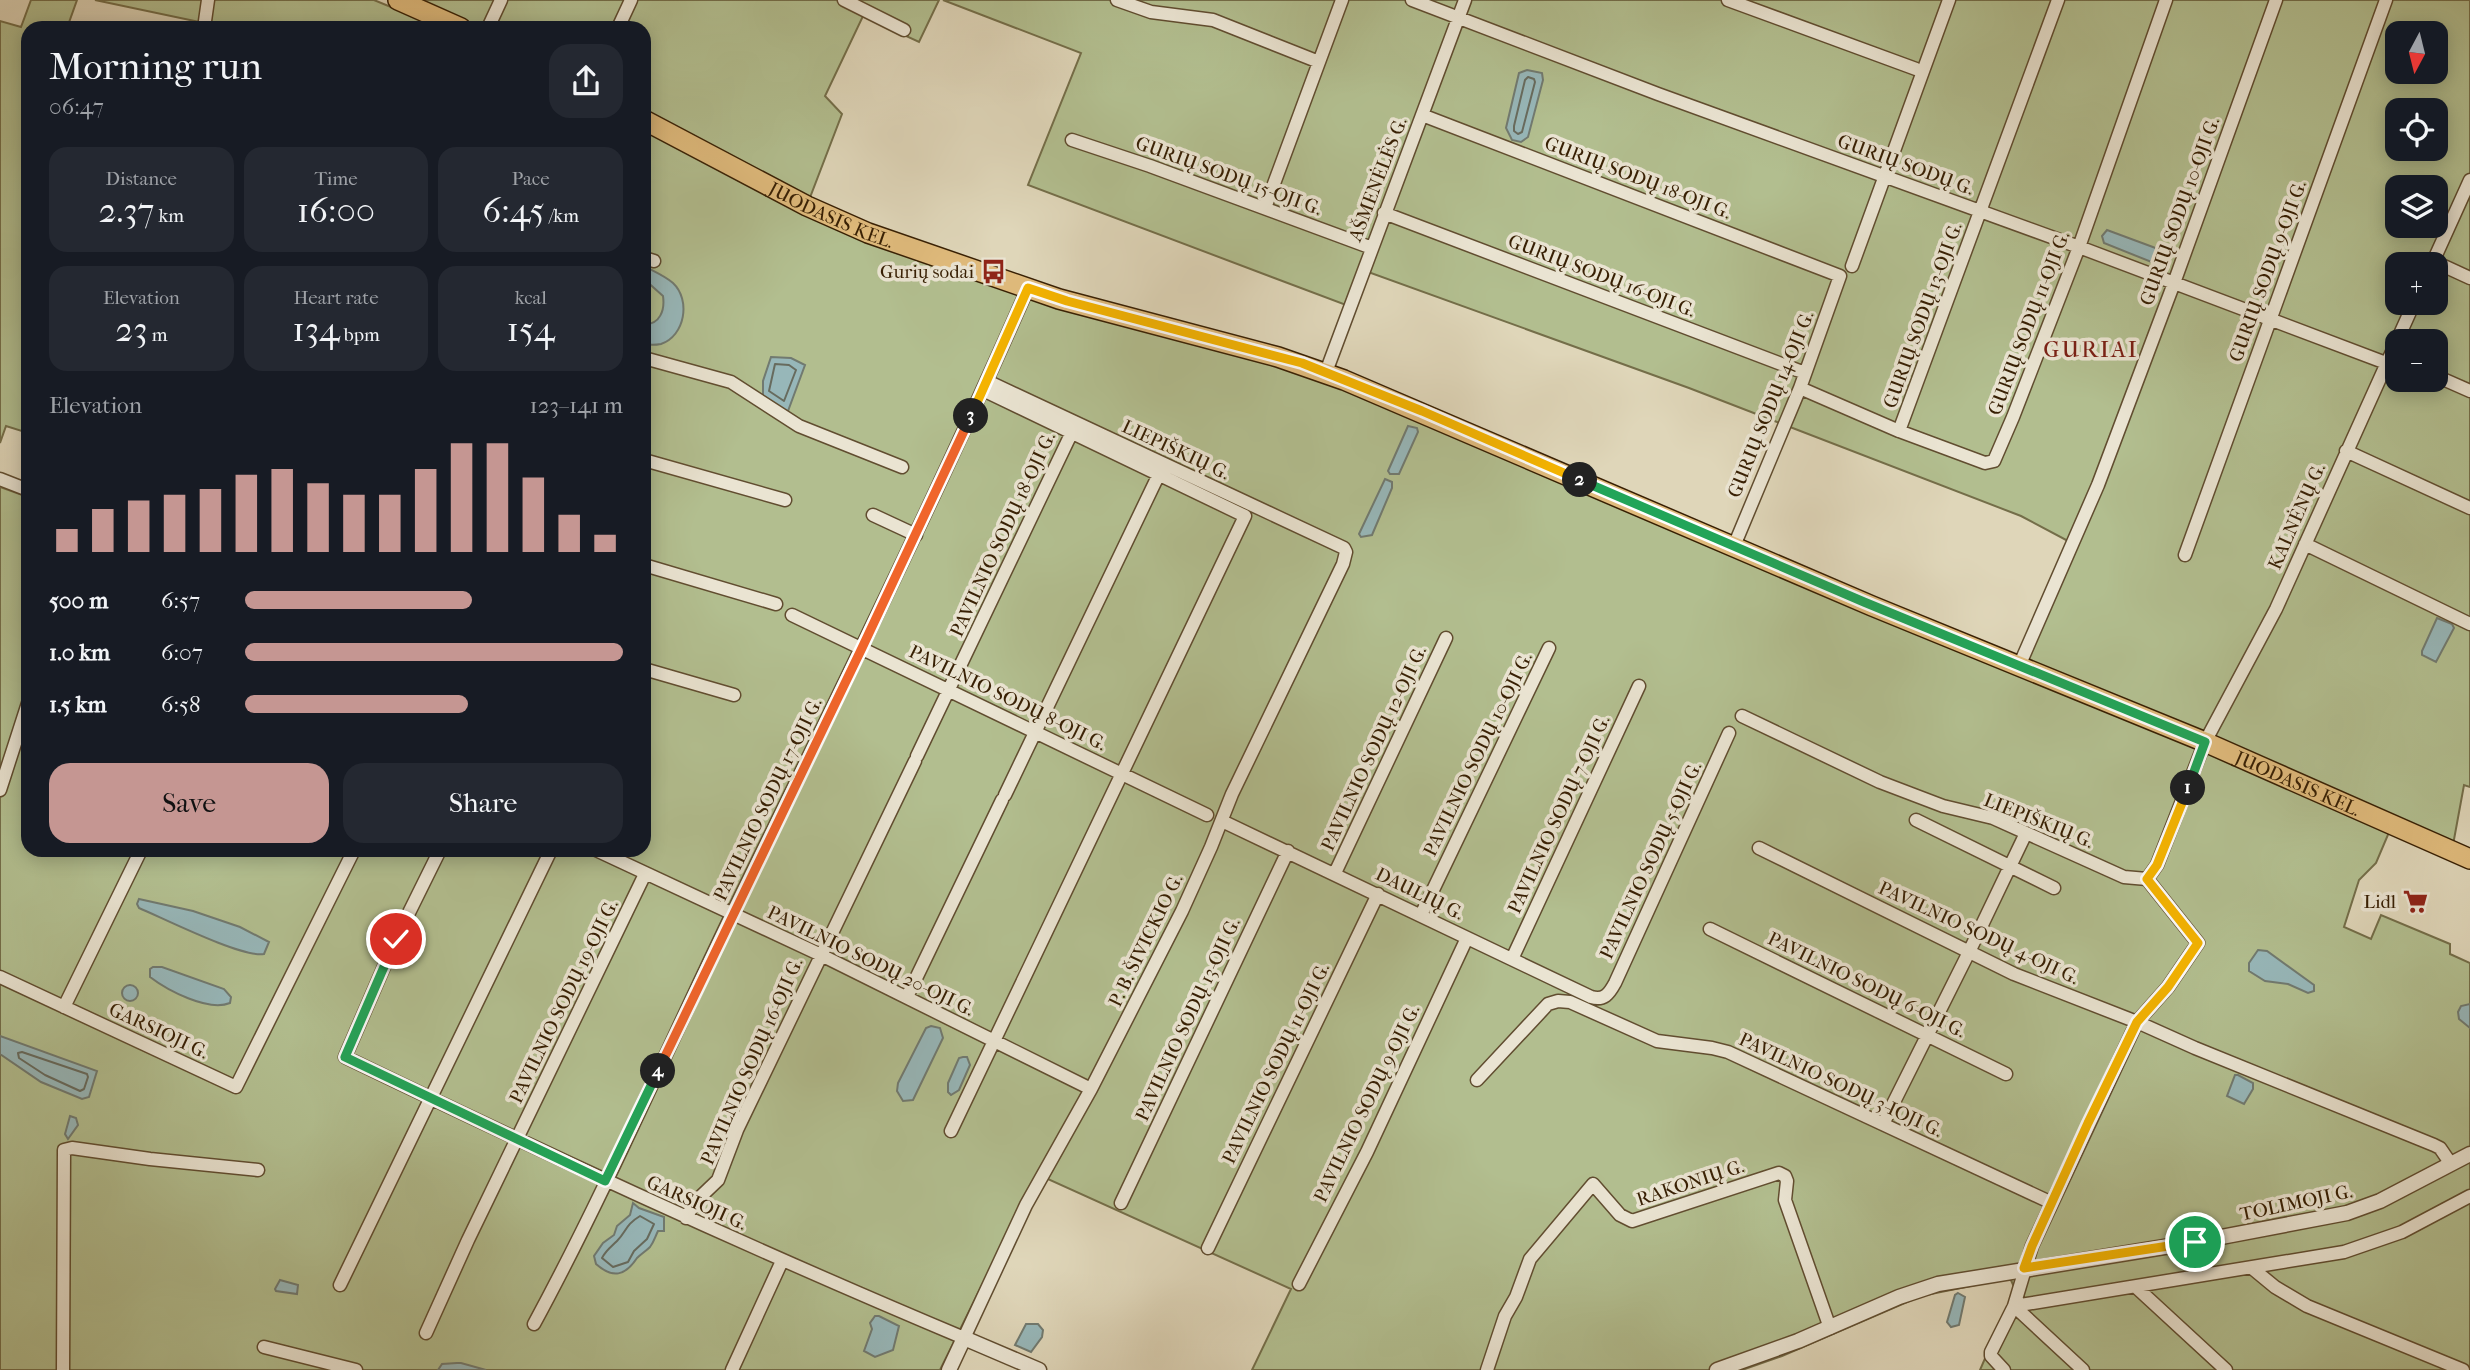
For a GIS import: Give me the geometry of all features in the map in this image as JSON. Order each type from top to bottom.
[{"type":"main road","points":[[398,0],[445,21]]},
{"type":"main road","name":"JUODASIS KEL.","points":[[651,124],[841,222],[1067,301],[1326,372],[2019,666],[2205,742],[2470,859]]},
{"type":"street","points":[[205,21],[208,0]]},
{"type":"street","points":[[492,21],[502,0]]},
{"type":"street","points":[[621,21],[631,0]]},
{"type":"street","points":[[844,0],[904,30]]},
{"type":"street","points":[[1117,0],[1151,12],[1213,19],[1319,62]]},
{"type":"street","points":[[1265,208],[1342,0]]},
{"type":"street","name":"GURIŲ SODŲ G.","points":[[1412,0],[1658,94],[2271,319],[2385,357]]},
{"type":"street","name":"AŠMENĖLĖS G.","points":[[1326,372],[1465,0]]},
{"type":"street","points":[[1728,0],[1916,69]]},
{"type":"street","points":[[1852,266],[1949,0]]},
{"type":"street","name":"GURIŲ SODŲ 13-OJI G.","points":[[1899,431],[2058,0]]},
{"type":"street","name":"GURIŲ SODŲ 11-OJI G.","points":[[1800,388],[1899,431],[1985,463],[1994,461],[2079,247],[2166,0]]},
{"type":"street","name":"GURIŲ SODŲ 10-OJI G.","points":[[2019,666],[2098,485],[2276,0]]},
{"type":"street","name":"GURIŲ SODŲ 9-OJI G.","points":[[2185,555],[2386,0]]},
{"type":"street","name":"GURIŲ SODŲ 18-OJI G.","points":[[1422,115],[1840,276]]},
{"type":"street","name":"GURIŲ SODŲ 15-OJI G.","points":[[1072,140],[1372,248]]},
{"type":"street","points":[[2437,252],[2470,180]]},
{"type":"street","name":"GURIŲ SODŲ 16-OJI G.","points":[[1384,213],[1805,373]]},
{"type":"street","points":[[2448,269],[2470,278]]},
{"type":"street","name":"GURIŲ SODŲ 14-OJI G.","points":[[1734,546],[1800,388],[1840,276]]},
{"type":"street","name":"PAVILNIO SODŲ 17-OJI G.","points":[[534,1324],[567,1264],[916,535],[1028,288]]},
{"type":"street","points":[[651,360],[731,382],[799,426],[902,467]]},
{"type":"street","name":"KALNĖNŲ G.","points":[[2205,742],[2276,609],[2385,372]]},
{"type":"street","points":[[2448,381],[2470,391]]},
{"type":"street","points":[[951,1131],[1245,516],[1072,432],[985,385]]},
{"type":"street","name":"LIEPIŠKIŲ G.","points":[[985,385],[1343,548],[1346,552]]},
{"type":"street","name":"PAVILNIO SODŲ 18-OJI G.","points":[[949,690],[1072,432]]},
{"type":"street","points":[[2347,451],[2470,508]]},
{"type":"street","points":[[651,462],[785,500]]},
{"type":"street","points":[[907,997],[1159,474]]},
{"type":"street","points":[[0,479],[21,487]]},
{"type":"street","points":[[873,516],[916,535]]},
{"type":"street","points":[[2305,544],[2470,624]]},
{"type":"street","name":"P. B. ŠIVICKIO G.","points":[[964,1338],[1026,1205],[1091,1089],[1182,911],[1232,794],[1343,564],[1346,552]]},
{"type":"street","points":[[651,567],[776,604]]},
{"type":"street","name":"PAVILNIO SODŲ 8-OJI G.","points":[[792,615],[1207,815]]},
{"type":"street","name":"PAVILNIO SODŲ 12-OJI G.","points":[[1335,873],[1446,638]]},
{"type":"street","name":"PAVILNIO SODŲ 10-OJI G.","points":[[1421,915],[1549,648]]},
{"type":"street","points":[[651,671],[734,695]]},
{"type":"street","name":"PAVILNIO SODŲ 7-OJI G.","points":[[1512,959],[1639,686]]},
{"type":"street","name":"PAVILNIO SODŲ 16-OJI G.","points":[[686,1218],[695,1202],[718,1180],[737,1130],[949,690]]},
{"type":"street","name":"LIEPIŠKIŲ G.","points":[[1742,716],[1880,782],[1943,806],[1993,818],[2124,877],[2147,879]]},
{"type":"street","points":[[0,790],[21,725]]},
{"type":"street","name":"PAVILNIO SODŲ 5-OJI G.","points":[[1601,999],[1609,994],[1615,983],[1729,733]]},
{"type":"street","points":[[2004,1370],[1990,1356],[2014,1306],[2032,1246],[2137,1022],[2168,987],[2198,943],[2147,879],[2157,865],[2205,742]]},
{"type":"street","points":[[1916,820],[2054,888]]},
{"type":"street","name":"DAULIŲ G.","points":[[1222,821],[1591,997],[1601,999]]},
{"type":"street","points":[[1883,1124],[2026,832]]},
{"type":"street","name":"PAVILNIO SODŲ 4-OJI G.","points":[[1759,848],[2014,974],[2434,1145],[2440,1148],[2451,1164]]},
{"type":"street","name":"PAVILNIO SODŲ 13-OJI G.","points":[[1121,1203],[1288,851]]},
{"type":"street","points":[[64,1007],[138,857]]},
{"type":"street","name":"GARSIOJI G.","points":[[0,977],[236,1087],[351,857]]},
{"type":"street","name":"GARSIOJI G.","points":[[437,857],[396,939],[345,1057],[517,1141],[686,1218],[1039,1370]]},
{"type":"street","points":[[340,1285],[548,857]]},
{"type":"street","name":"PAVILNIO SODŲ 20-OJI G.","points":[[610,857],[821,955],[1091,1089]]},
{"type":"street","name":"PAVILNIO SODŲ 19-OJI G.","points":[[426,1333],[468,1240],[645,874]]},
{"type":"street","name":"PAVILNIO SODŲ 11-OJI G.","points":[[1208,1248],[1378,894]]},
{"type":"street","name":"PAVILNIO SODŲ 6-OJI G.","points":[[1710,929],[2006,1074]]},
{"type":"street","name":"PAVILNIO SODŲ 9-OJI G.","points":[[1299,1284],[1367,1152],[1467,938]]},
{"type":"street","name":"PAVILNIO SODŲ 3-IOJI G.","points":[[1477,1080],[1548,1004],[1558,1001],[1585,1008],[1657,1041],[1728,1052],[2052,1203]]},
{"type":"street","points":[[63,1370],[64,1150],[72,1148],[150,1160],[258,1170]]},
{"type":"street","name":"TOLIMOJI G.","points":[[1717,1370],[1798,1342],[1917,1290],[2024,1268],[2195,1242],[2347,1213],[2380,1201],[2470,1154]]},
{"type":"street","name":"RAKONIŲ G.","points":[[1487,1370],[1505,1316],[1517,1297],[1530,1259],[1593,1184],[1620,1215],[1632,1221],[1779,1173],[1786,1176],[1785,1200],[1829,1328]]},
{"type":"street","points":[[2014,1306],[2344,1252],[2373,1244],[2470,1196]]},
{"type":"street","points":[[732,1370],[782,1261]]},
{"type":"street","points":[[2252,1268],[2298,1302],[2463,1370]]},
{"type":"street","points":[[2137,1288],[2226,1370]]},
{"type":"street","points":[[2014,1306],[2083,1370]]},
{"type":"street","points":[[949,1370],[964,1338]]},
{"type":"street","points":[[264,1347],[356,1370]]},
{"type":"green space","points":[[31,0],[77,0],[70,21],[23,21]]},
{"type":"green space","points":[[95,0],[374,0],[425,21],[195,21]]},
{"type":"green space","points":[[418,0],[939,0],[919,42],[863,16],[825,96],[842,114],[809,200],[651,117],[651,21],[464,21]]},
{"type":"green space","points":[[943,0],[2470,0],[2470,787],[2464,785],[2453,845],[2018,659],[2070,542],[2021,516],[1689,388],[1360,269],[1346,305],[1028,185],[1081,53]]},
{"type":"green space","points":[[0,21],[21,27],[21,431],[6,426],[0,443]]},
{"type":"green space","points":[[651,133],[818,219],[1294,367],[2390,830],[2376,863],[2359,880],[2344,927],[2371,939],[2381,915],[2450,944],[2450,954],[2470,963],[2470,1370],[1980,1370],[2015,1289],[2010,1278],[1921,1296],[1782,1356],[1742,1370],[1252,1370],[1291,1289],[1037,1174],[940,1370],[0,1370],[0,487],[21,494],[21,857],[651,857]]},
{"type":"water","points":[[1527,70],[1542,73],[1543,80],[1528,137],[1521,142],[1512,140],[1506,128],[1519,73]]},
{"type":"water","points":[[2107,230],[2161,250],[2162,259],[2154,263],[2104,243],[2102,236]]},
{"type":"water","points":[[651,270],[673,283],[679,290],[683,317],[676,333],[669,340],[651,345],[651,323],[660,316],[663,296],[651,285]]},
{"type":"water","points":[[771,357],[791,358],[805,365],[788,411],[763,396],[763,381]]},
{"type":"water","points":[[1408,426],[1417,428],[1418,432],[1399,474],[1390,474],[1388,471]]},
{"type":"water","points":[[1385,479],[1392,482],[1392,488],[1372,535],[1361,537],[1359,534]]},
{"type":"water","points":[[2437,618],[2452,624],[2454,628],[2436,662],[2422,655],[2422,651]]},
{"type":"water","points":[[139,899],[193,911],[240,927],[269,942],[264,954],[239,950],[139,908]]},
{"type":"water","points":[[2258,950],[2267,951],[2314,985],[2314,991],[2308,993],[2288,984],[2265,981],[2249,971],[2249,963]]},
{"type":"water","points":[[162,967],[224,989],[231,997],[230,1003],[211,1005],[177,993],[150,977],[150,969]]},
{"type":"water","points":[[130,985],[136,987],[136,999],[130,1001],[124,999],[122,993],[124,987]]},
{"type":"water","points":[[2470,1004],[2470,1028],[2459,1019],[2458,1012],[2461,1006]]},
{"type":"water","points":[[926,1028],[940,1028],[943,1038],[913,1100],[903,1101],[897,1091],[898,1083]]},
{"type":"water","points":[[0,1036],[97,1071],[89,1097],[82,1099],[41,1082],[0,1054]]},
{"type":"water","points":[[967,1057],[970,1065],[959,1090],[951,1095],[948,1092],[948,1083],[959,1058]]},
{"type":"water","points":[[2235,1075],[2253,1083],[2253,1089],[2244,1104],[2227,1096]]},
{"type":"water","points":[[70,1116],[76,1118],[78,1125],[68,1139],[65,1134]]},
{"type":"water","points":[[633,1203],[664,1217],[664,1231],[658,1231],[650,1247],[628,1269],[618,1273],[608,1272],[596,1264],[594,1256],[603,1243],[614,1235],[617,1226],[630,1215]]},
{"type":"water","points":[[280,1280],[298,1285],[297,1294],[276,1291]]},
{"type":"water","points":[[1958,1293],[1965,1297],[1959,1325],[1951,1327],[1947,1322]]},
{"type":"water","points":[[875,1316],[899,1326],[893,1350],[875,1357],[864,1351],[872,1329],[870,1323]]},
{"type":"water","points":[[1026,1324],[1038,1324],[1043,1330],[1042,1337],[1031,1352],[1015,1345]]},
{"type":"water","points":[[461,1363],[486,1370],[438,1370],[442,1364]]},
{"type":"place","name":"Gurių sodai","points":[[994,271]]},
{"type":"place","name":"Lidl","points":[[2416,901]]},
{"type":"district","name":"GURIAI","points":[[2091,349]]},
{"type":"route","points":[[396,939],[345,1057],[605,1181],[955,453],[1028,288],[1067,301],[1302,363],[1326,372],[1864,602],[2205,742],[2157,865],[2147,879],[2198,943],[2168,987],[2137,1022],[2088,1123],[2024,1268],[2195,1242]]}]
